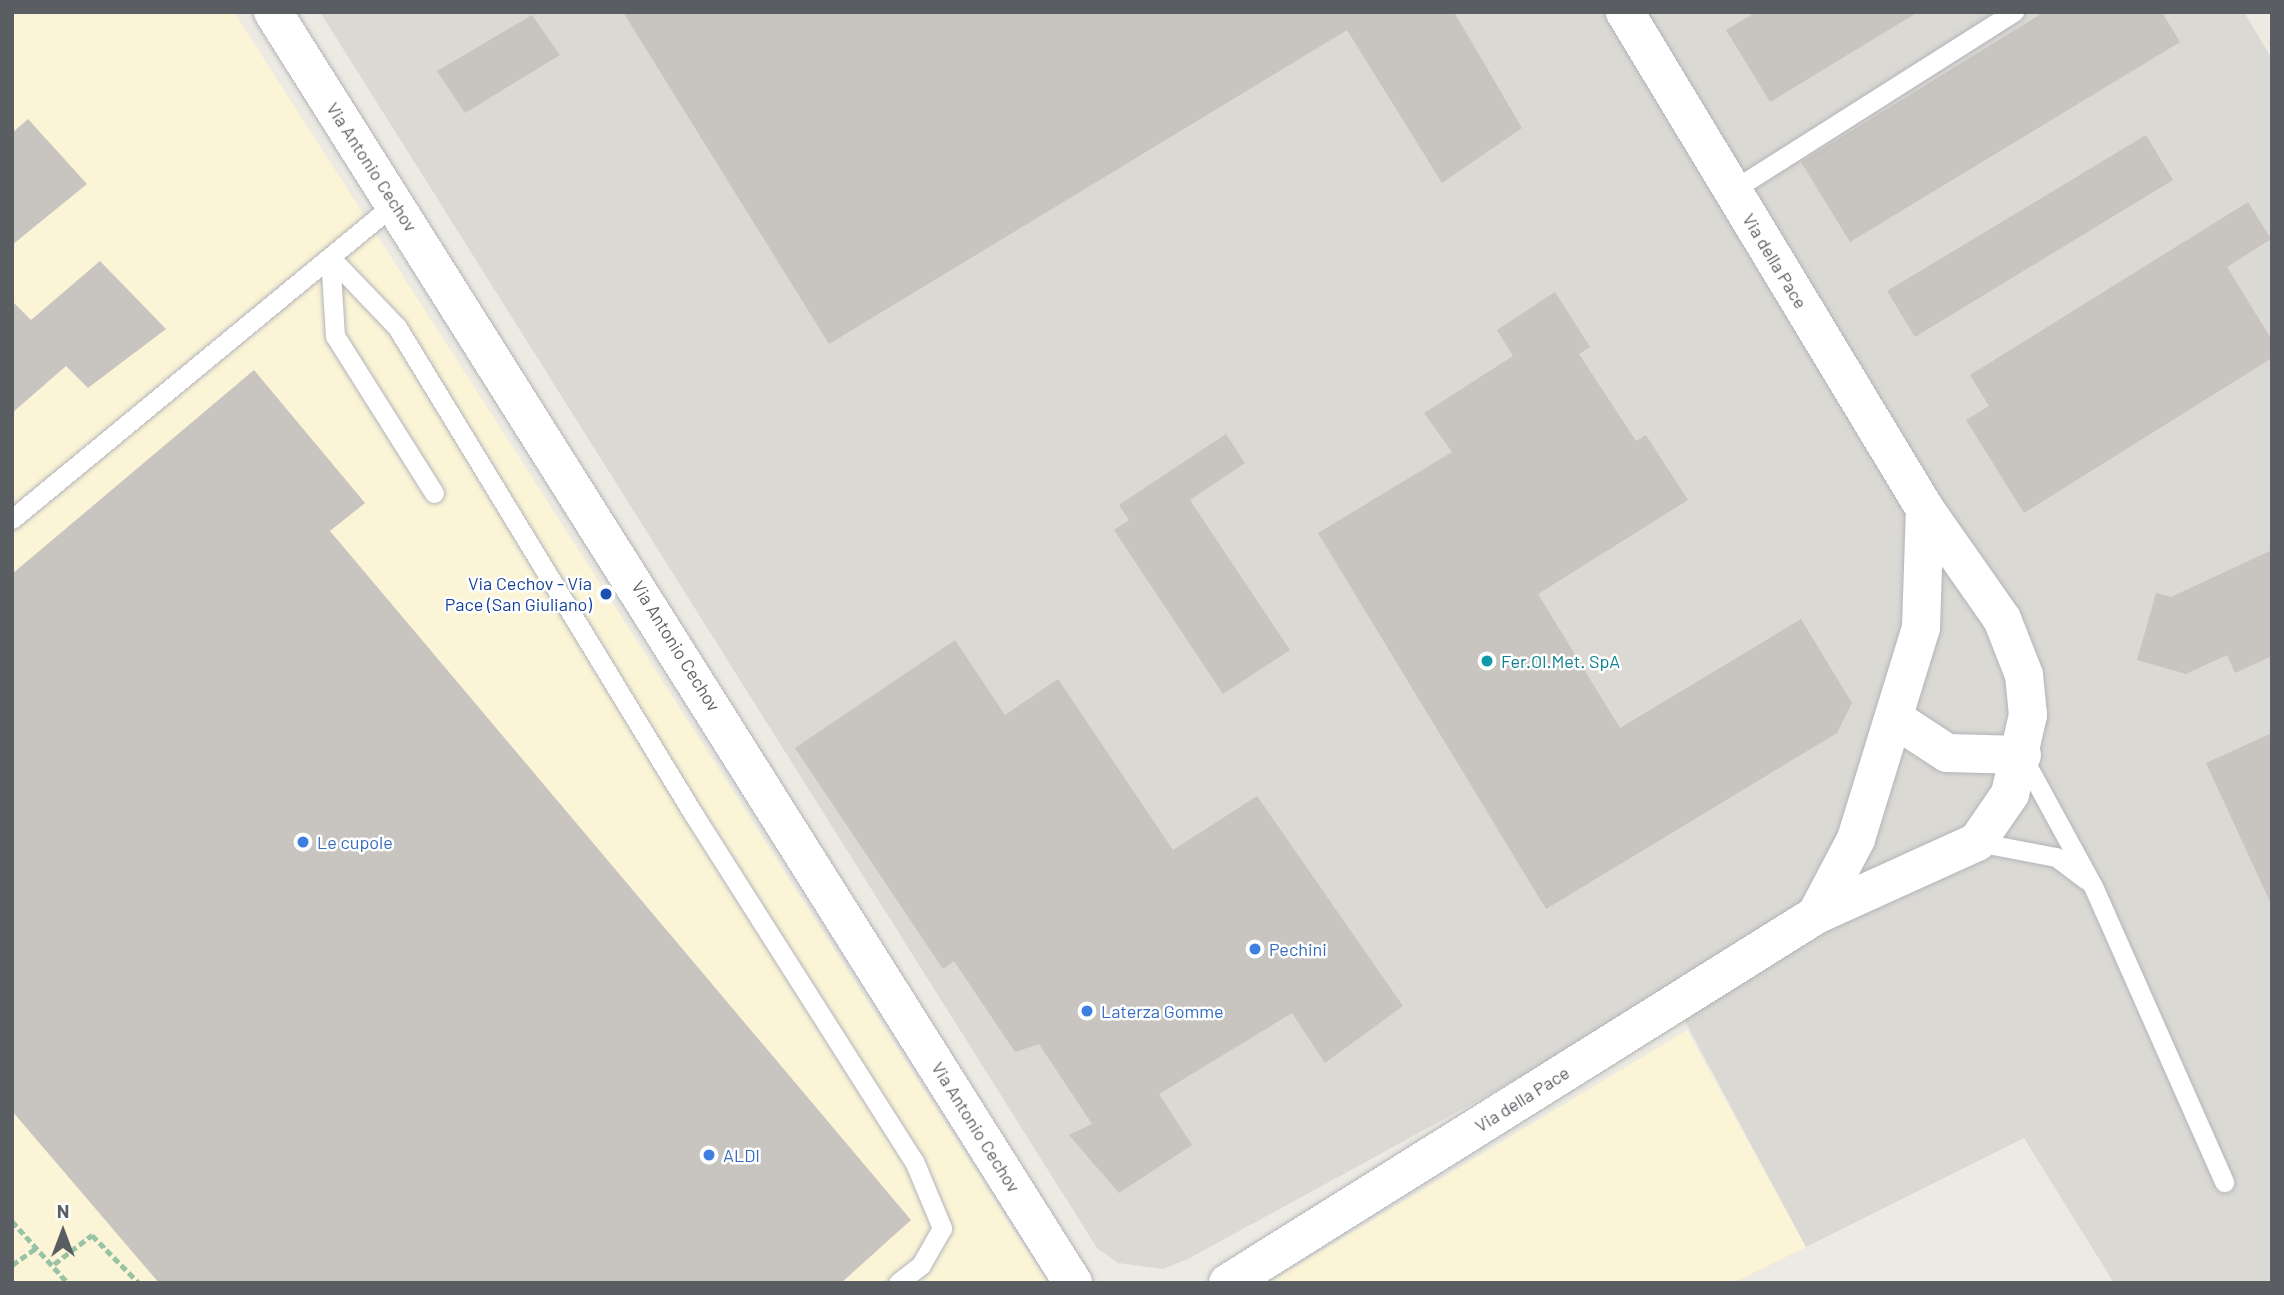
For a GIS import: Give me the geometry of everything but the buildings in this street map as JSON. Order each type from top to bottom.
[{"type":"street","name":"Via Antonio Cechov","points":[[273,12],[396,203],[1073,1283]]},
{"type":"street","name":"Via della Pace","points":[[1228,1283],[1816,915],[1977,842],[2010,794],[2022,755],[2028,715],[2024,675],[2002,619],[1925,509],[1625,12]]},
{"type":"street","points":[[1816,915],[1856,839],[1921,628],[1925,509]]},
{"type":"street","points":[[1895,719],[1947,753],[2022,755]]},
{"type":"lane","points":[[1732,190],[2014,12]]},
{"type":"lane","points":[[12,519],[396,203]]},
{"type":"lane","points":[[330,257],[335,336],[434,493]]},
{"type":"lane","points":[[330,257],[397,327],[701,827],[914,1161],[942,1228],[921,1265],[898,1283]]},
{"type":"lane","points":[[2022,755],[2093,886],[2224,1182]]},
{"type":"lane","points":[[1977,842],[2056,857],[2093,886]]},
{"type":"path","points":[[12,1221],[54,1264],[68,1283]]},
{"type":"path","points":[[54,1264],[92,1235],[139,1283]]},
{"type":"path","points":[[12,1265],[36,1248]]},
{"type":"shaded area","name":"Le cupole","points":[[12,12],[234,12],[1048,1283],[12,1283]]},
{"type":"shaded area","points":[[320,12],[2244,12],[2272,59],[2272,1283],[2114,1283],[2024,1138],[1806,1247],[1671,995],[1188,1259],[1163,1269],[1118,1263],[1097,1248]]},
{"type":"shaded area","points":[[1687,1030],[1806,1247],[1733,1283],[1268,1283]]},
{"type":"place","name":"Via Cechov - Via Pace (San Giuliano)","points":[[606,594]]},
{"type":"place","name":"Fer.Ol.Met. SpA","points":[[1487,661]]},
{"type":"place","name":"Le cupole","points":[[303,842]]},
{"type":"place","name":"Pechini","points":[[1255,949]]},
{"type":"place","name":"Laterza Gomme","points":[[1087,1011]]},
{"type":"place","name":"ALDI","points":[[709,1155]]}]
